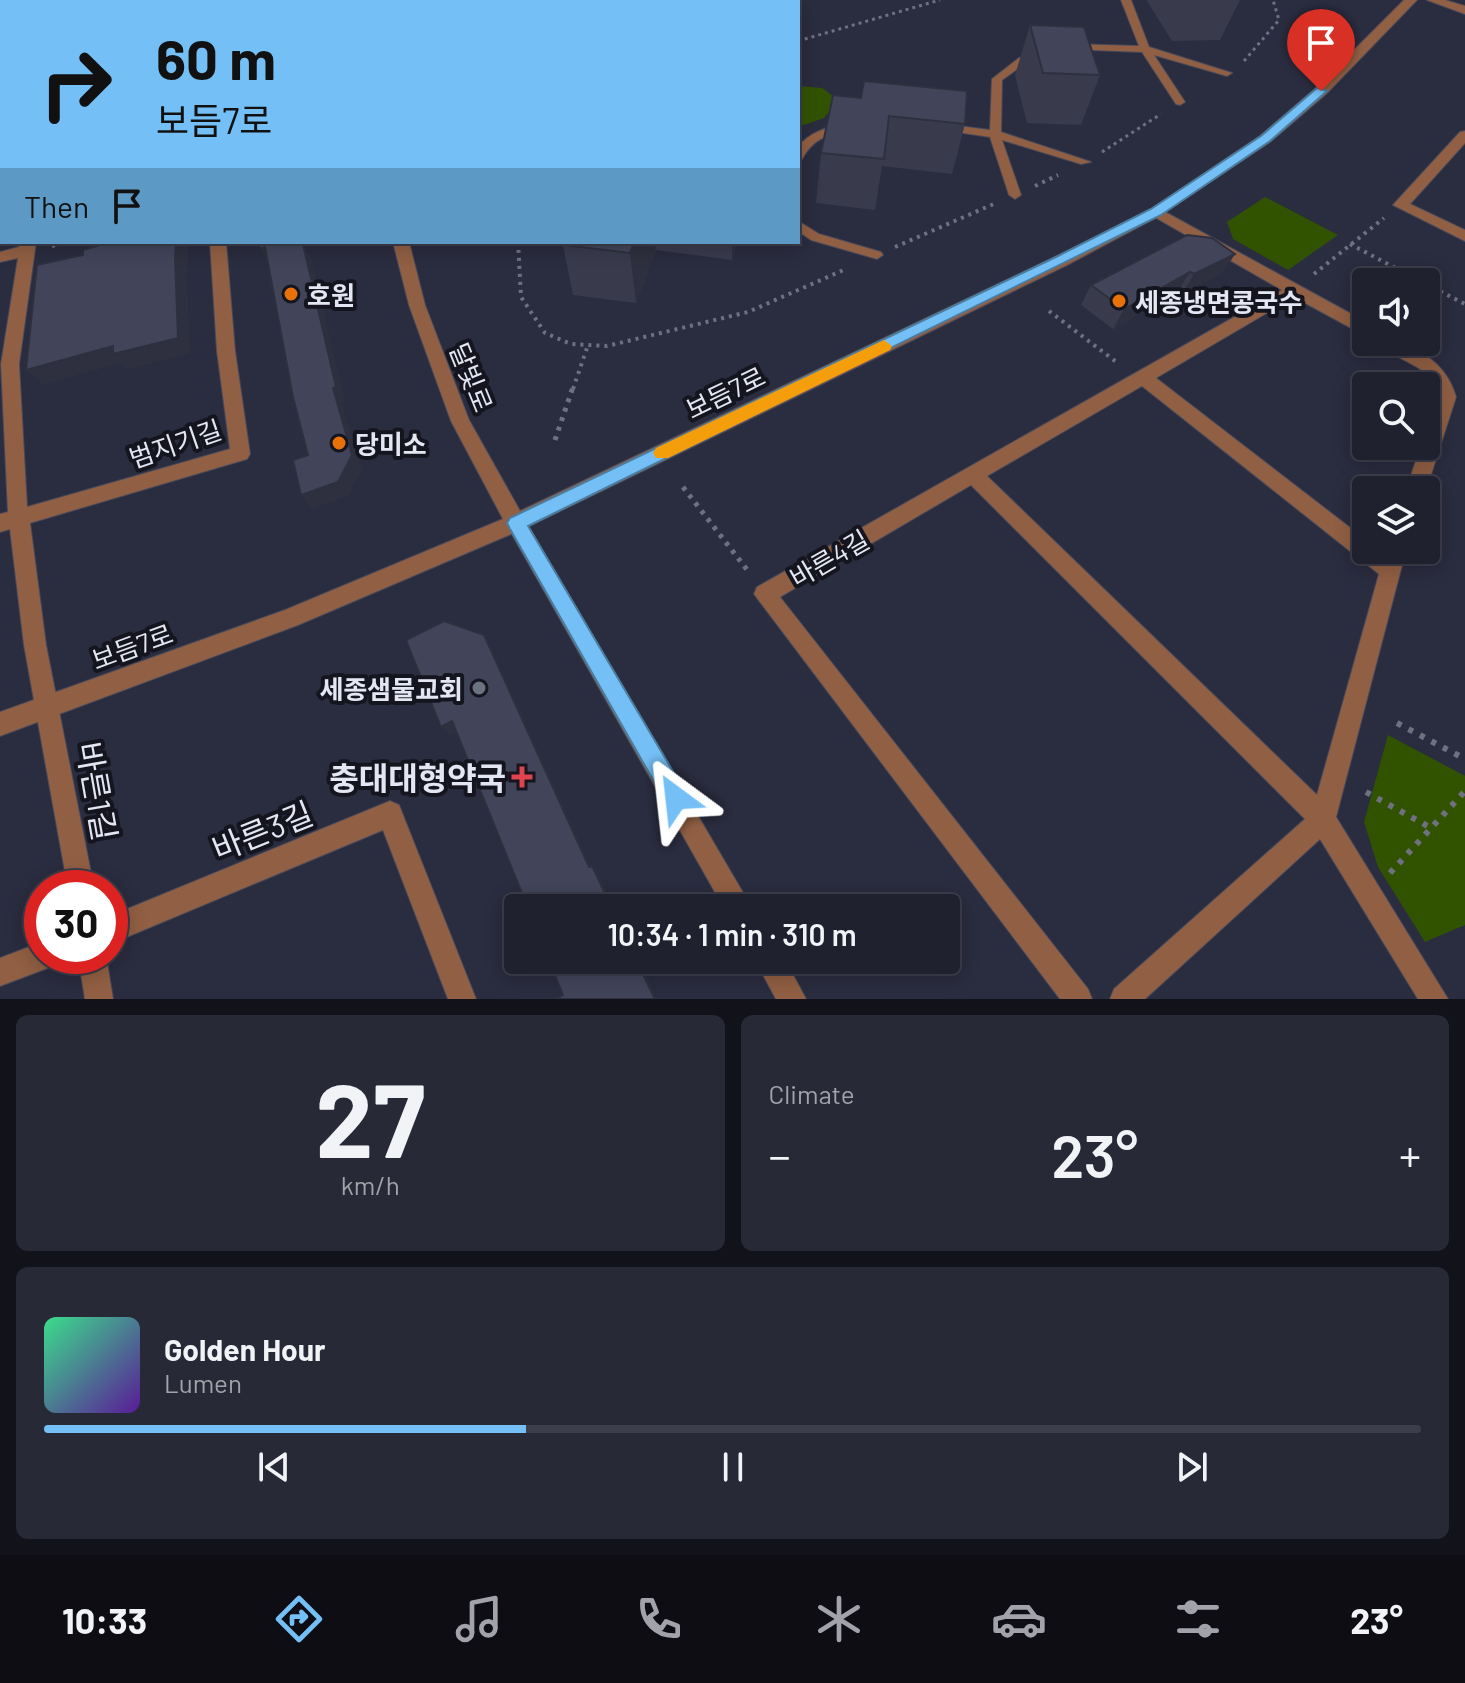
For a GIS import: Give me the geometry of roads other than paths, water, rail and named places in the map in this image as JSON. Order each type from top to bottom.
[{"type":"street","name":"보듬7로","points":[[0,724],[290,618],[516,523],[1061,261],[1156,212],[1265,139],[1321,91],[1411,0]]},
{"type":"street","points":[[1433,0],[1465,10]]},
{"type":"street","points":[[1463,141],[1401,205],[1465,236]]},
{"type":"street","points":[[1156,212],[1352,322]]},
{"type":"street","name":"범지기길","points":[[0,523],[240,454],[226,351],[218,244]]},
{"type":"street","name":"달빛로","points":[[402,244],[417,305],[460,421],[731,894]]},
{"type":"street","points":[[27,246],[10,364],[15,488],[35,645],[48,706]]},
{"type":"street","points":[[0,257],[27,246]]},
{"type":"street","name":"바른4길","points":[[1078,999],[765,594],[973,475],[1135,374],[1294,290]]},
{"type":"street","points":[[1410,356],[1434,371],[1445,384],[1447,397],[1421,476]]},
{"type":"street","points":[[1135,374],[1352,530]]},
{"type":"street","points":[[973,475],[1323,819],[1434,999]]},
{"type":"street","points":[[1124,999],[1323,819],[1392,564]]},
{"type":"street","name":"바른1길","points":[[48,706],[78,870]]},
{"type":"street","name":"바른3길","points":[[128,923],[390,814],[462,999]]},
{"type":"street","points":[[0,972],[24,963]]},
{"type":"street","points":[[95,974],[99,999]]},
{"type":"street","points":[[777,974],[792,999]]},
{"type":"lane","points":[[1126,0],[1145,49],[1180,102]]},
{"type":"lane","points":[[1062,49],[1075,45],[1145,49],[1227,73]]},
{"type":"lane","points":[[1015,195],[995,134],[997,79],[1023,60],[1049,53]]},
{"type":"lane","points":[[930,125],[995,134],[1085,162]]},
{"type":"lane","points":[[800,151],[802,145],[826,130],[854,127]]},
{"type":"lane","points":[[800,226],[815,237],[877,255]]},
{"type":"place","name":"호원","points":[[291,294]]},
{"type":"place","name":"세종냉면콩국수","points":[[1119,301]]},
{"type":"place","name":"당미소","points":[[339,443]]},
{"type":"place","name":"세종샘물교회","points":[[479,688]]},
{"type":"place","name":"충대대형약국","points":[[522,777]]}]
